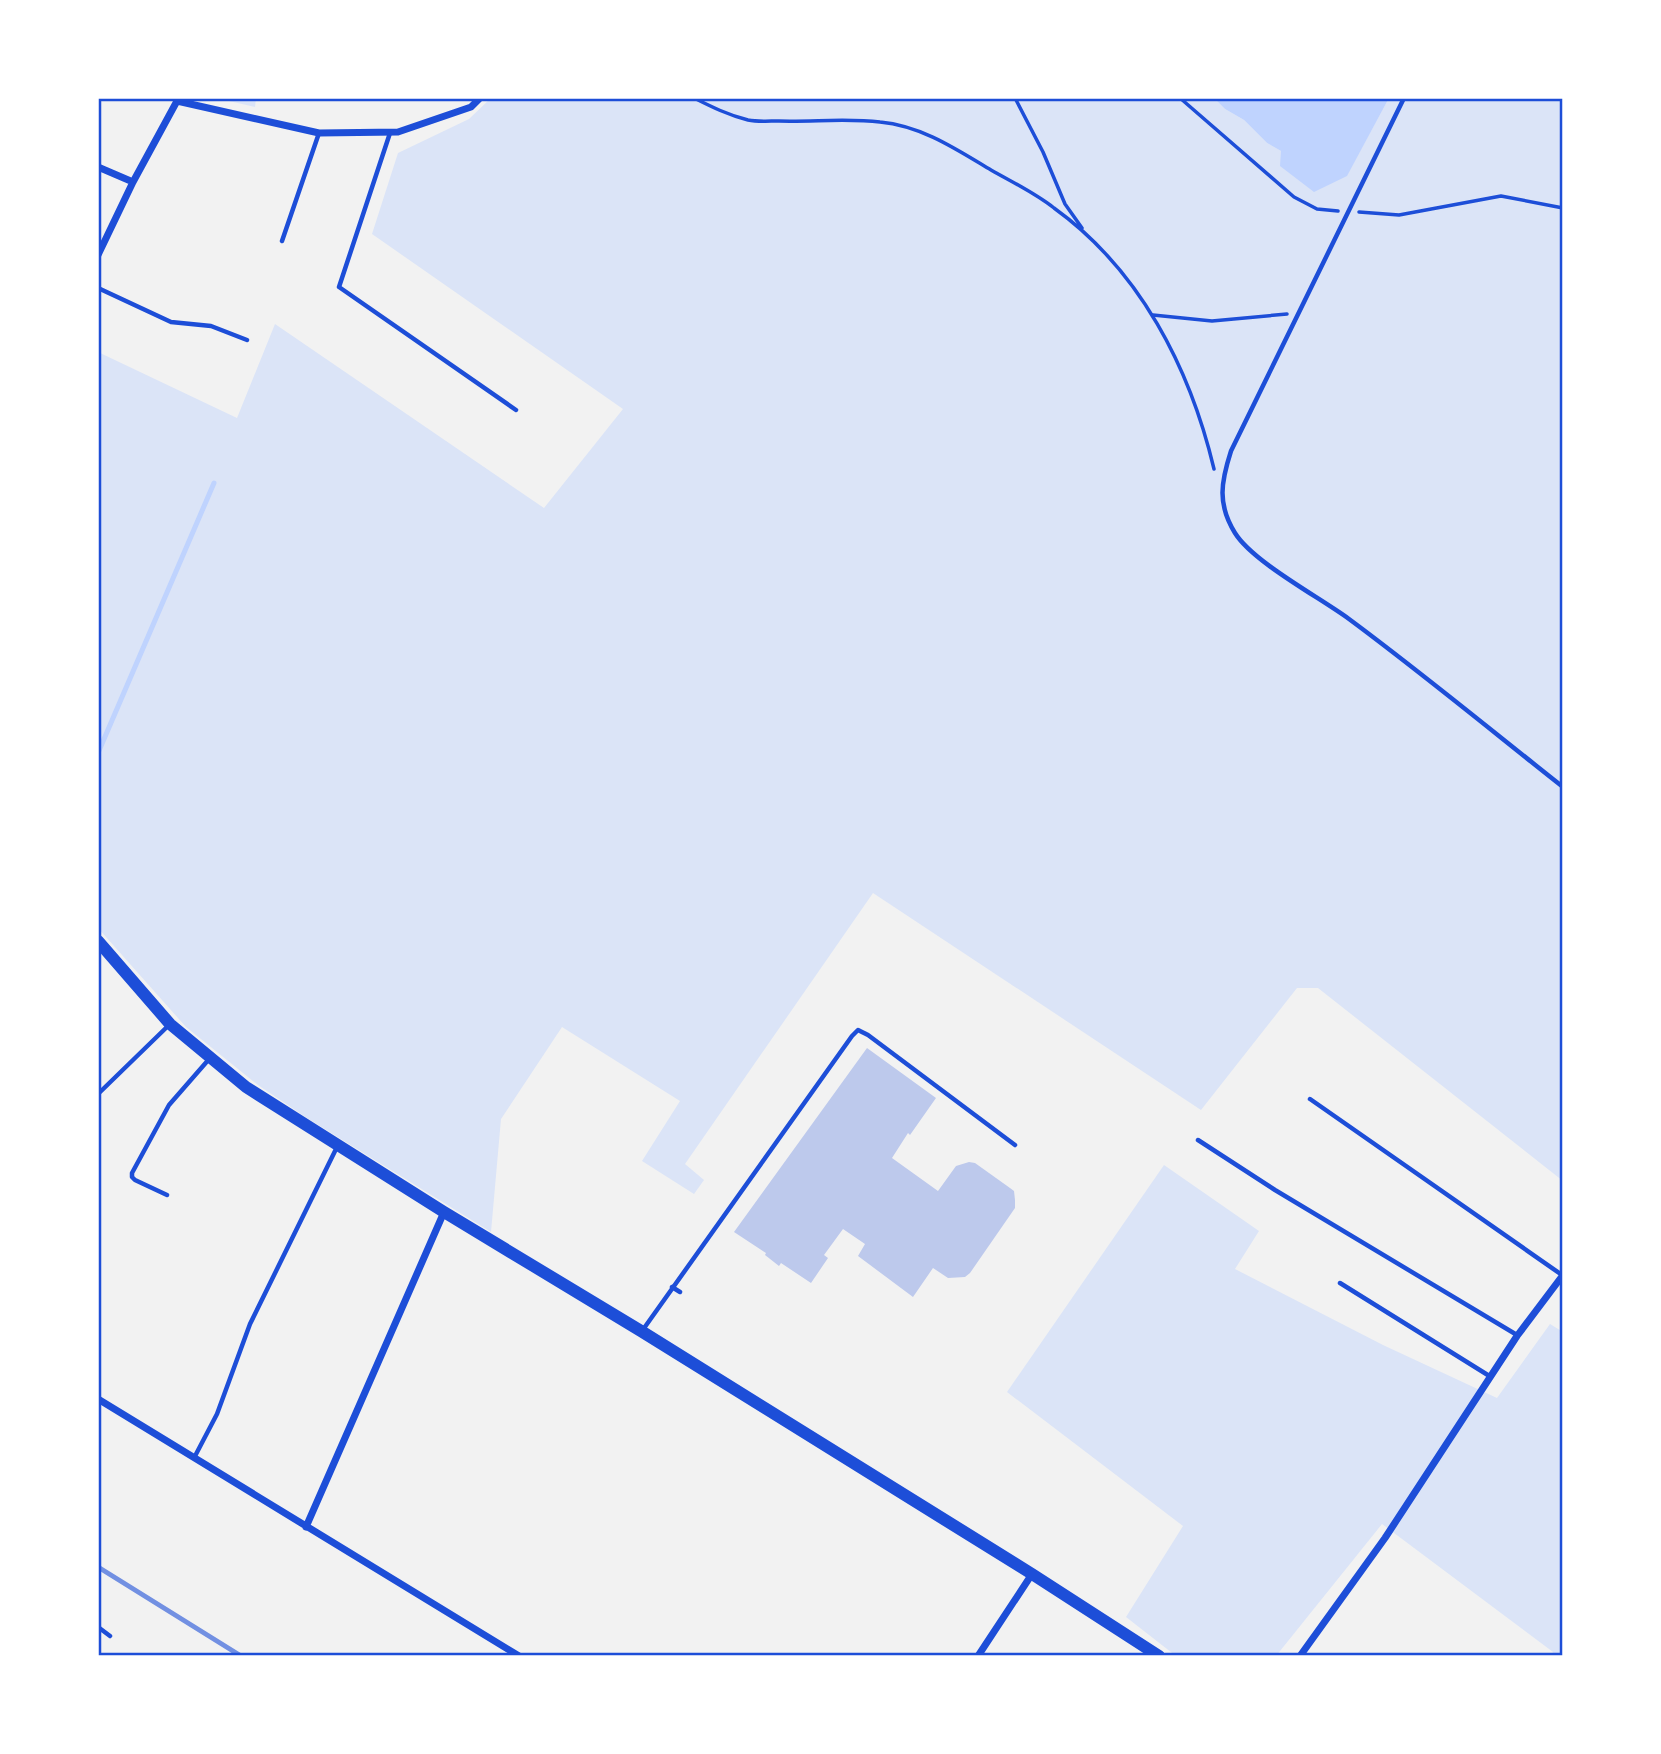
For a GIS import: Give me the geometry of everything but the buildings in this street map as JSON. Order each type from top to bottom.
[{"type":"main road","points":[[98,941],[170,1024],[246,1087],[1032,1574],[1159,1656]]},
{"type":"street","points":[[98,255],[133,181],[178,99],[319,134],[398,132],[471,107],[480,98]]},
{"type":"street","points":[[98,167],[133,181]]},
{"type":"street","points":[[306,1527],[444,1212]]},
{"type":"street","points":[[1300,1656],[1385,1538],[1517,1336],[1563,1275]]},
{"type":"street","points":[[98,1399],[519,1656]]},
{"type":"street","points":[[978,1656],[1032,1574]]},
{"type":"lane","points":[[1404,98],[1231,452],[1222,478],[1222,505],[1236,534],[1254,554],[1348,618],[1563,787]]},
{"type":"lane","points":[[390,132],[339,287],[516,410]]},
{"type":"lane","points":[[282,241],[319,134]]},
{"type":"lane","points":[[98,288],[171,322],[211,326],[247,341]]},
{"type":"lane","points":[[98,1094],[170,1024]]},
{"type":"lane","points":[[641,1331],[858,1030],[1015,1145]]},
{"type":"lane","points":[[167,1195],[135,1180],[131,1177],[132,1173],[169,1105],[211,1057]]},
{"type":"lane","points":[[1310,1099],[1563,1275]]},
{"type":"lane","points":[[1198,1140],[1517,1336]]},
{"type":"lane","points":[[194,1458],[217,1414],[250,1324],[338,1145]]},
{"type":"lane","points":[[703,1243],[709,1248]]},
{"type":"lane","points":[[1340,1283],[1492,1377]]},
{"type":"lane","points":[[672,1287],[680,1292]]},
{"type":"lane","points":[[98,1628],[110,1636]]},
{"type":"path","points":[[694,98],[723,113],[751,121],[881,122],[918,131],[964,153],[1053,207],[1102,249],[1153,314],[1173,349],[1205,428],[1222,505]]},
{"type":"path","points":[[1015,98],[1043,152],[1065,204],[1087,235]]},
{"type":"path","points":[[1180,98],[1294,197],[1317,209],[1399,215],[1501,196],[1563,208]]},
{"type":"path","points":[[1153,314],[1212,321],[1274,317],[1300,311]]},
{"type":"shaded area","points":[[216,98],[256,98],[255,107]]},
{"type":"shaded area","points":[[491,98],[1214,98],[1225,109],[1244,120],[1267,143],[1281,151],[1347,175],[1389,98],[1563,98],[1563,1181],[1318,988],[1297,988],[1201,1110],[873,893],[685,1164],[704,1180],[694,1194],[642,1161],[680,1101],[562,1027],[501,1119],[491,1232],[307,1118],[258,1085],[186,1027],[98,928],[98,352],[237,418],[275,324],[544,508],[623,409],[372,234],[398,153],[469,119]]},
{"type":"shaded area","points":[[1164,1165],[1259,1231],[1235,1269],[1383,1345],[1497,1398],[1550,1324],[1563,1332],[1563,1656],[1551,1656],[1553,1652],[1382,1524],[1276,1656],[1176,1656],[1126,1617],[1183,1526],[1007,1392]]},
{"type":"water","points":[[1214,98],[1389,98],[1347,176],[1314,192],[1280,166],[1281,151],[1267,143],[1244,120],[1225,109]]},
{"type":"waterway","points":[[98,753],[214,483]]},
{"type":"railway","points":[[98,1567],[241,1656]]}]
